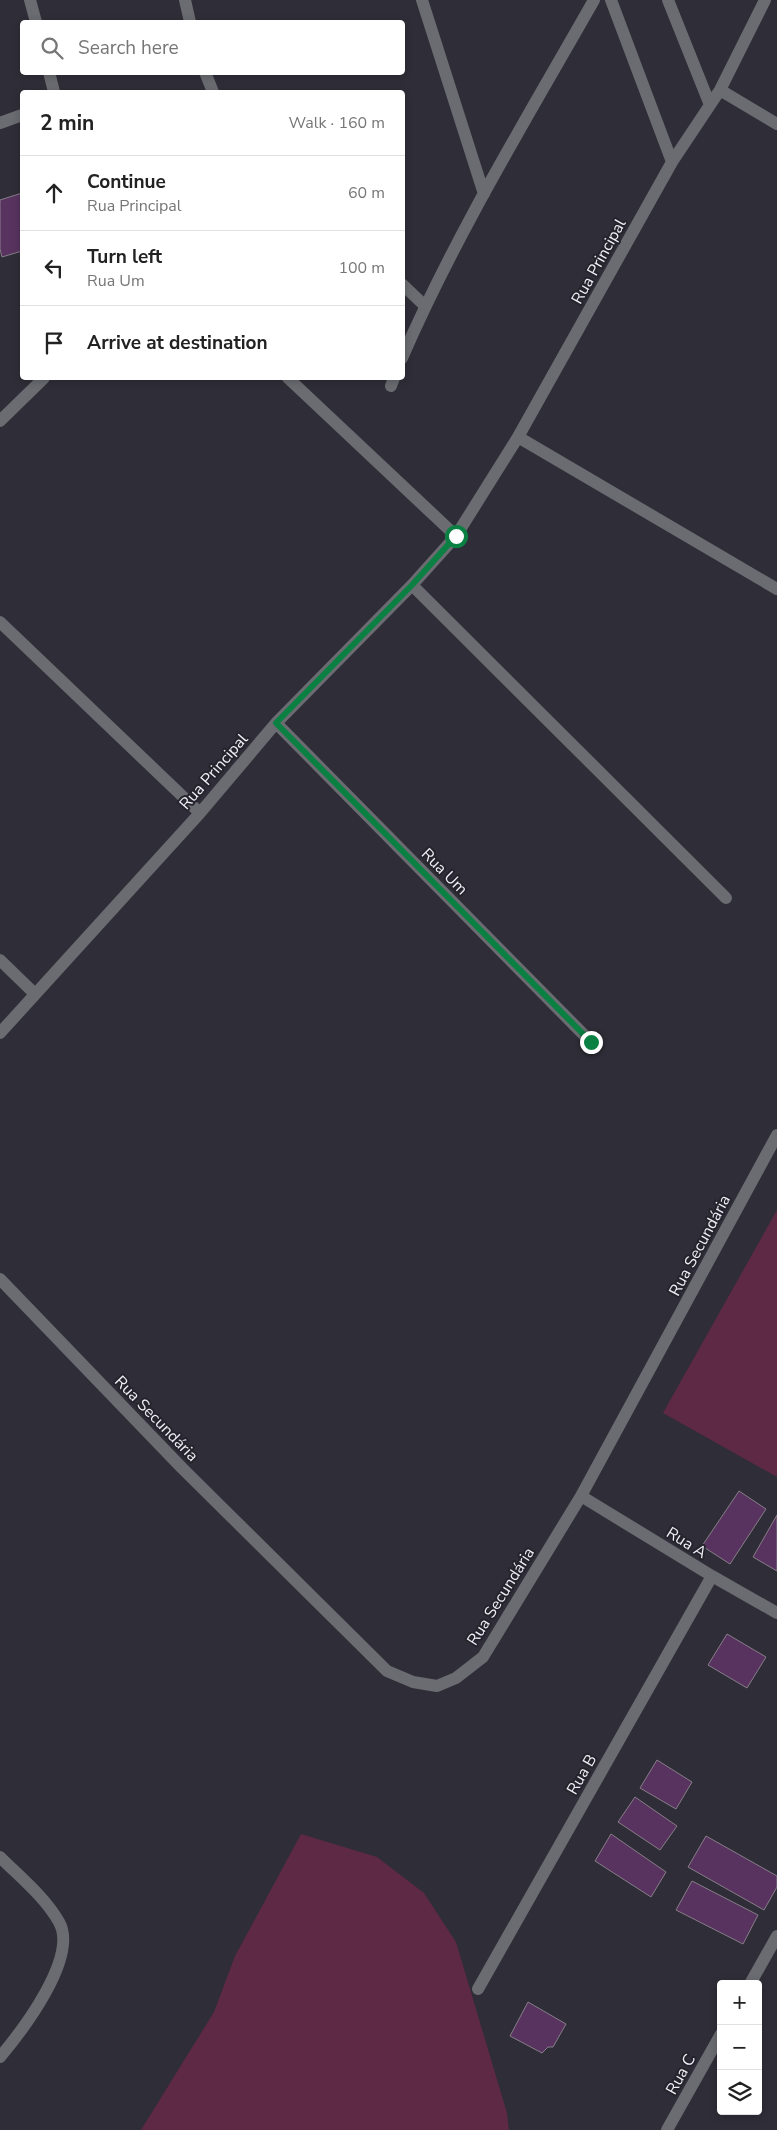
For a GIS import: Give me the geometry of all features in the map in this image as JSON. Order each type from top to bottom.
[{"type":"street","points":[[30,0],[35,20]]},
{"type":"street","points":[[185,0],[190,20]]},
{"type":"street","points":[[422,0],[484,194]]},
{"type":"street","points":[[405,351],[425,306],[484,194],[594,0]]},
{"type":"street","points":[[611,0],[672,162]]},
{"type":"street","points":[[668,0],[710,106]]},
{"type":"street","name":"Rua Principal","points":[[0,1033],[200,813],[276,723],[412,585],[456,536],[518,437],[672,162],[720,90],[765,0]]},
{"type":"street","points":[[50,75],[54,90]]},
{"type":"street","points":[[206,75],[212,90]]},
{"type":"street","points":[[720,90],[777,124]]},
{"type":"street","points":[[0,123],[20,116]]},
{"type":"street","points":[[405,287],[425,306]]},
{"type":"street","points":[[0,421],[42,380]]},
{"type":"street","points":[[290,380],[456,536]]},
{"type":"street","points":[[518,437],[777,589]]},
{"type":"street","points":[[412,585],[726,898]]},
{"type":"street","points":[[0,622],[200,813]]},
{"type":"street","name":"Rua Um","points":[[276,723],[591,1042]]},
{"type":"street","points":[[0,960],[34,994]]},
{"type":"street","name":"Rua Secundária","points":[[0,1279],[182,1468],[387,1671],[413,1682],[437,1686],[456,1678],[483,1657],[581,1496],[777,1135]]},
{"type":"street","name":"Rua A","points":[[581,1496],[712,1576],[777,1613]]},
{"type":"street","name":"Rua B","points":[[478,1989],[712,1576]]},
{"type":"street","points":[[0,1857],[46,1904],[60,1924],[64,1940],[48,1989],[0,2057]]},
{"type":"street","points":[[752,1980],[777,1936]]},
{"type":"street","name":"Rua C","points":[[667,2130],[717,2041]]},
{"type":"shaded area","points":[[777,1210],[777,1477],[663,1413]]},
{"type":"shaded area","points":[[301,1834],[377,1857],[424,1893],[456,1942],[507,2113],[509,2130],[141,2130],[214,2012],[235,1956]]},
{"type":"building","points":[[20,194],[20,252],[2,257],[0,249],[0,200]]},
{"type":"building","points":[[739,1491],[766,1509],[730,1564],[702,1546]]},
{"type":"building","points":[[777,1515],[777,1571],[753,1557]]},
{"type":"building","points":[[727,1634],[766,1657],[747,1688],[708,1665]]},
{"type":"building","points":[[657,1760],[692,1782],[676,1809],[640,1788]]},
{"type":"building","points":[[635,1797],[677,1826],[660,1850],[618,1822]]},
{"type":"building","points":[[611,1834],[666,1872],[651,1897],[595,1861]]},
{"type":"building","points":[[706,1836],[777,1876],[777,1887],[764,1910],[688,1867]]},
{"type":"building","points":[[692,1881],[758,1915],[743,1944],[676,1910]]},
{"type":"building","points":[[528,2002],[566,2024],[553,2047],[548,2047],[542,2053],[510,2036]]},
{"type":"route","points":[[456,536],[412,585],[276,723],[591,1042]]}]
